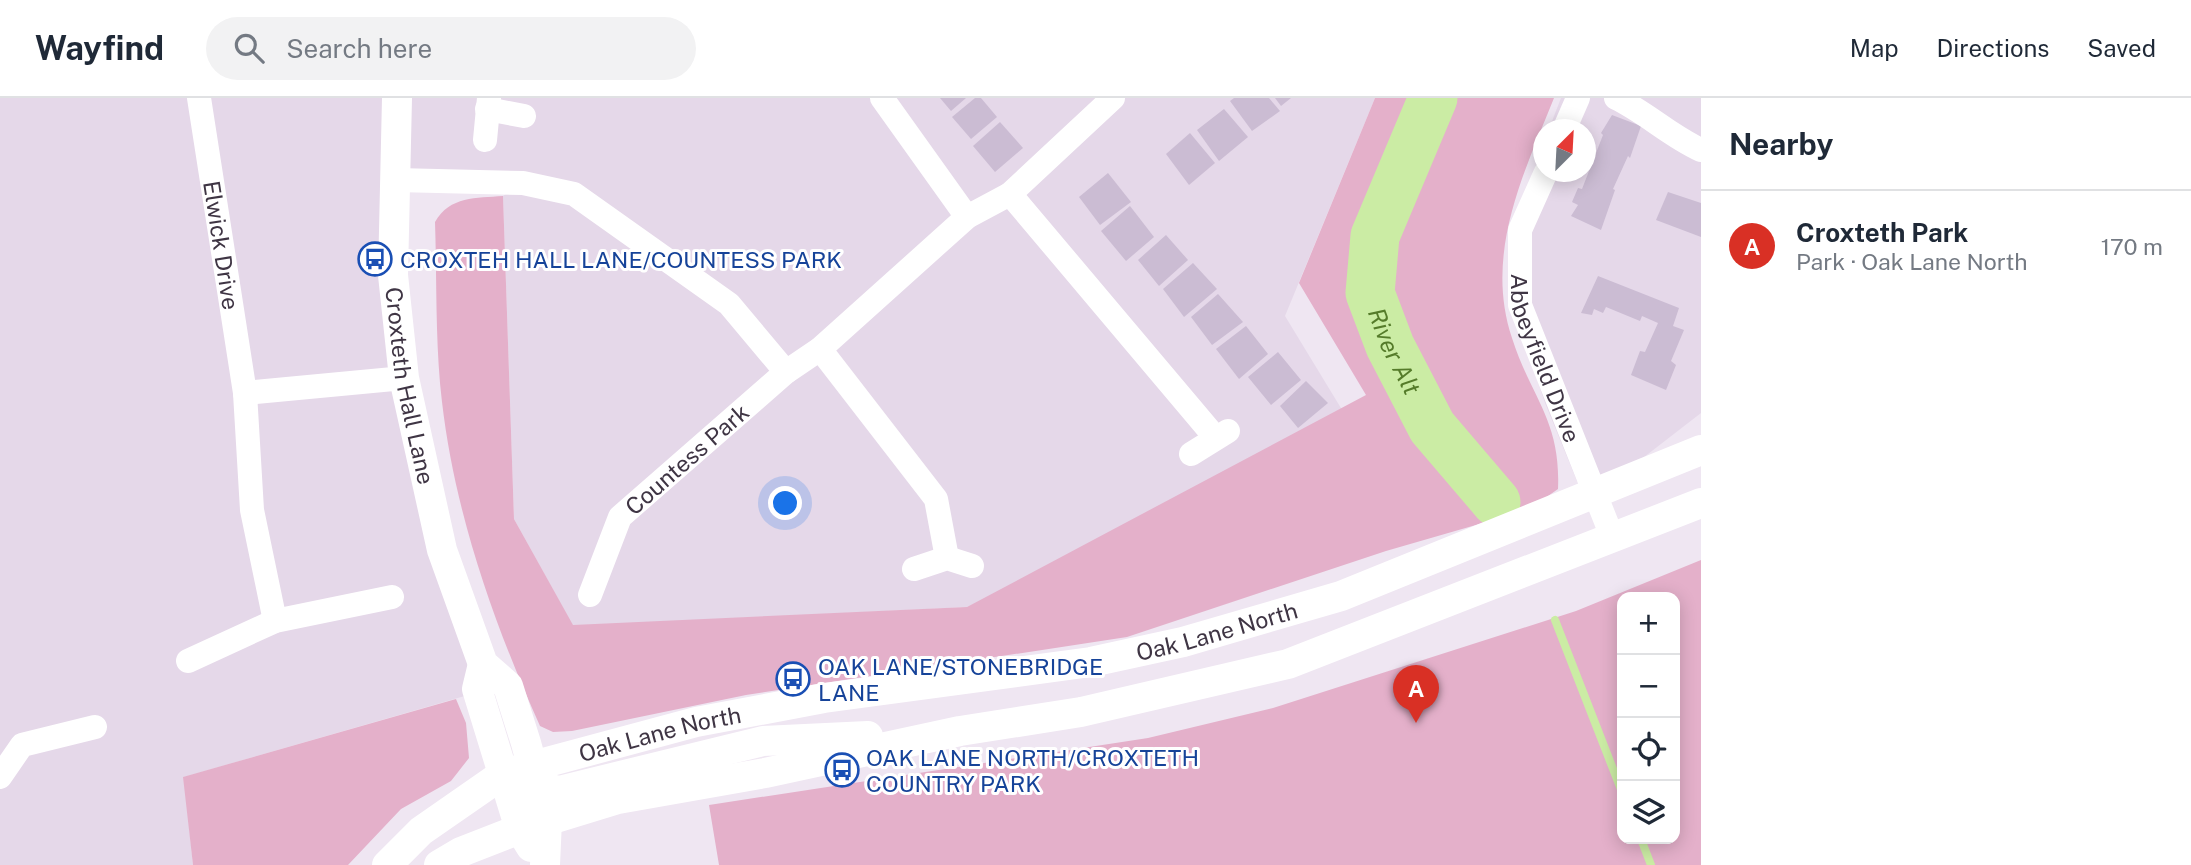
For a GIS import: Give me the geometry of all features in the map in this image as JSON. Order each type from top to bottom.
[{"type":"street","name":"Elwick Drive","points":[[199,98],[244,393],[252,510],[275,621]]},
{"type":"street","name":"Croxteth Hall Lane","points":[[397,98],[393,275],[404,378],[442,550],[483,664],[508,686],[534,776],[534,825],[543,865]]},
{"type":"street","points":[[882,98],[967,217]]},
{"type":"street","name":"Countess Park","points":[[590,595],[620,517],[786,372],[820,349],[967,217],[1010,194],[1113,98]]},
{"type":"street","points":[[1569,119],[1578,98]]},
{"type":"street","points":[[1616,98],[1642,110],[1676,138],[1701,150]]},
{"type":"street","points":[[485,140],[488,103],[524,116]]},
{"type":"street","points":[[396,180],[523,183],[574,194],[729,304],[786,372]]},
{"type":"street","name":"Abbeyfield Drive","points":[[1542,182],[1520,230],[1520,305],[1613,539]]},
{"type":"street","points":[[1010,194],[1221,434],[1191,454]]},
{"type":"street","points":[[820,349],[936,499],[947,558]]},
{"type":"street","points":[[244,393],[404,378]]},
{"type":"street","name":"Oak Lane North","points":[[387,865],[421,831],[503,774],[534,776],[709,719],[824,698],[1091,662],[1183,642],[1341,596],[1701,450]]},
{"type":"street","points":[[439,865],[461,852],[534,825],[618,799],[765,773],[960,731],[1082,712],[1288,664],[1701,503]]},
{"type":"street","points":[[914,569],[947,558],[972,566]]},
{"type":"street","points":[[188,661],[275,621],[393,597]]},
{"type":"street","name":"Croxteth Hall Lane","points":[[483,664],[477,689],[503,774],[534,825]]},
{"type":"street","points":[[0,777],[22,745],[95,727]]},
{"type":"street","points":[[534,776],[559,791],[763,741],[960,731]]},
{"type":"shaded area","points":[[0,98],[1375,98],[1285,316],[1361,441],[967,607],[573,626],[514,519],[503,196],[522,184],[396,180],[393,275],[489,689],[184,777],[193,865],[0,865]]},
{"type":"shaded area","points":[[1375,98],[1554,98],[1545,119],[1533,119],[1533,149],[1511,215],[1502,276],[1504,307],[1512,338],[1555,445],[1558,489],[1528,510],[1386,551],[1127,637],[746,695],[572,731],[553,732],[540,726],[492,608],[456,486],[448,444],[438,357],[435,222],[448,207],[464,200],[503,196],[514,519],[573,625],[967,607],[1366,395],[1299,283]]},
{"type":"shaded area","points":[[1561,98],[1701,98],[1701,413],[1595,495],[1577,481],[1545,403],[1514,310],[1512,233],[1533,173],[1533,182],[1596,182],[1596,119],[1553,119]]},
{"type":"shaded area","points":[[1701,560],[1701,865],[719,865],[709,805],[1148,738],[1273,708],[1576,611],[1617,594],[1617,844],[1680,844],[1680,592],[1623,592]]},
{"type":"shaded area","points":[[456,699],[466,723],[469,758],[451,781],[401,809],[348,865],[193,865],[183,777]]},
{"type":"building","points":[[940,98],[966,98],[951,111]]},
{"type":"building","points":[[975,98],[981,98],[997,117],[971,139],[952,117]]},
{"type":"building","points":[[1234,98],[1269,98],[1280,111],[1252,131],[1230,101]]},
{"type":"building","points":[[1275,98],[1291,98],[1281,106]]},
{"type":"building","points":[[1224,109],[1248,137],[1219,161],[1197,130]]},
{"type":"building","points":[[1612,115],[1641,126],[1630,158],[1628,156],[1613,189],[1615,190],[1601,230],[1571,216],[1578,205],[1572,202],[1578,188],[1582,189],[1585,182],[1596,182],[1596,153],[1603,135],[1601,133]]},
{"type":"building","points":[[1000,122],[1023,148],[995,172],[973,146]]},
{"type":"building","points":[[1190,133],[1215,163],[1189,185],[1166,154]]},
{"type":"building","points":[[1108,173],[1131,202],[1100,225],[1079,197]]},
{"type":"building","points":[[1668,192],[1701,203],[1701,237],[1656,220]]},
{"type":"building","points":[[1130,206],[1154,237],[1126,261],[1101,231]]},
{"type":"building","points":[[1166,235],[1188,260],[1159,286],[1138,260]]},
{"type":"building","points":[[1193,263],[1217,289],[1184,317],[1163,289]]},
{"type":"building","points":[[1598,276],[1679,308],[1673,326],[1684,330],[1671,361],[1676,365],[1666,390],[1631,375],[1640,351],[1645,352],[1658,323],[1642,316],[1640,321],[1606,307],[1603,313],[1594,309],[1592,315],[1581,313]]},
{"type":"building","points":[[1218,294],[1243,322],[1212,345],[1191,317]]},
{"type":"building","points":[[1246,326],[1268,354],[1239,379],[1216,349]]},
{"type":"building","points":[[1278,352],[1301,380],[1271,405],[1248,377]]},
{"type":"building","points":[[1306,381],[1328,403],[1298,428],[1280,406]]},
{"type":"waterway","name":"River Alt","points":[[1433,98],[1375,236],[1370,293],[1390,346],[1432,427],[1496,502]]},
{"type":"waterway","name":"River Alt","points":[[1555,620],[1618,781]]},
{"type":"waterway","name":"River Alt","points":[[1643,844],[1651,865]]},
{"type":"place","name":"CROXTEH HALL LANE/COUNTESS PARK","points":[[375,259]]},
{"type":"place","name":"OAK LANE/STONEBRIDGE LANE","points":[[793,679]]},
{"type":"place","name":"Croxteth Park","points":[[1416,723]]},
{"type":"place","name":"OAK LANE NORTH/CROXTETH COUNTRY PARK","points":[[842,770]]}]
